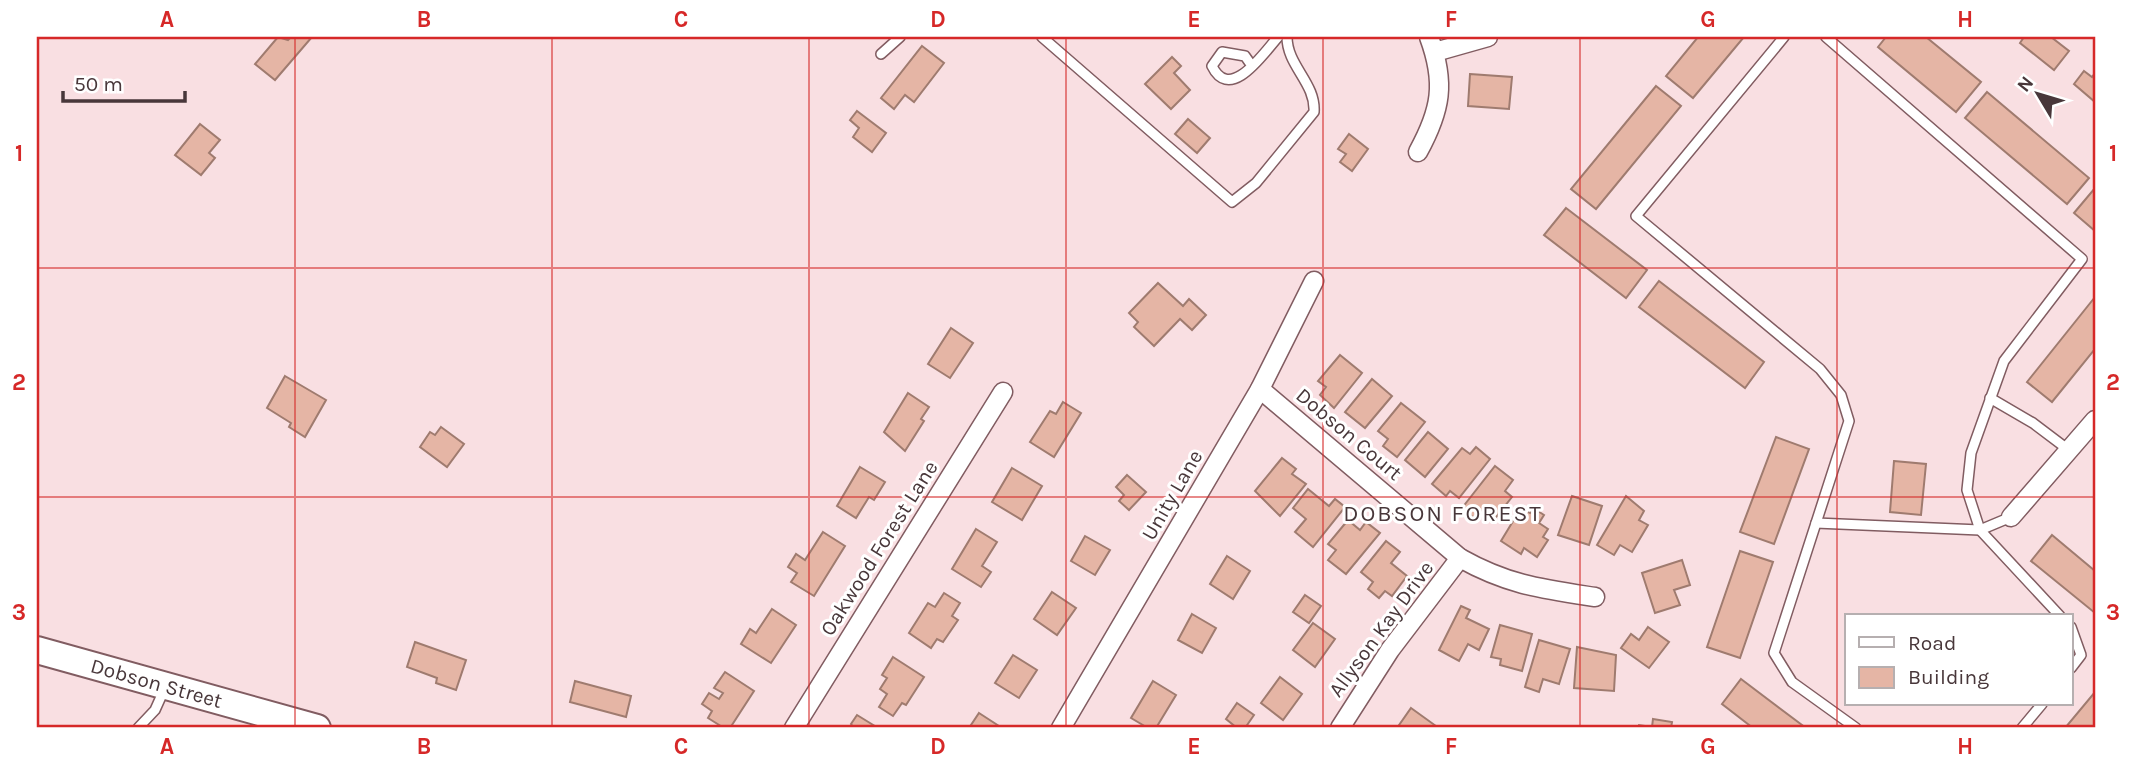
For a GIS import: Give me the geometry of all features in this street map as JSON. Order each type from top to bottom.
[{"type":"street","points":[[1418,152],[1434,122],[1440,96],[1432,45],[1488,37]]},
{"type":"street","name":"Unity Lane","points":[[1061,728],[1261,389],[1314,281]]},
{"type":"street","name":"Dobson Court","points":[[1261,389],[1460,558],[1517,584],[1595,597]]},
{"type":"street","name":"Oakwood Forest Lane","points":[[794,728],[1003,392]]},
{"type":"street","points":[[2011,517],[2095,420]]},
{"type":"street","name":"Allyson Kay Drive","points":[[1340,728],[1390,650],[1460,558]]},
{"type":"street","name":"Dobson Street","points":[[37,650],[317,728]]},
{"type":"lane","points":[[881,54],[900,37]]},
{"type":"lane","points":[[1042,37],[1232,202],[1256,183],[1314,112],[1315,101],[1292,59],[1287,37]]},
{"type":"lane","points":[[1252,66],[1278,37]]},
{"type":"lane","points":[[1784,37],[1636,216],[1819,369],[1840,395],[1849,421],[1774,653],[1792,682],[1856,728]]},
{"type":"lane","points":[[1826,37],[2082,259],[2004,361],[1971,453],[1967,490],[1980,530],[2058,614]]},
{"type":"lane","points":[[1990,398],[2033,423],[2070,451]]},
{"type":"lane","points":[[1816,523],[1980,530],[2011,517]]},
{"type":"lane","points":[[2072,630],[2081,655],[2072,667]]},
{"type":"lane","points":[[138,728],[155,710],[165,687]]},
{"type":"lane","points":[[2022,728],[2040,706]]},
{"type":"building","points":[[278,37],[288,40],[291,37],[312,37],[275,80],[255,64]]},
{"type":"building","points":[[1698,37],[1744,37],[1693,98],[1666,76]]},
{"type":"building","points":[[1886,37],[1926,37],[1981,82],[1956,112],[1878,47]]},
{"type":"building","points":[[2024,37],[2051,37],[2069,51],[2054,70],[2020,43]]},
{"type":"building","points":[[922,46],[944,63],[914,102],[905,95],[894,109],[881,98]]},
{"type":"building","points":[[1172,57],[1181,66],[1174,73],[1190,90],[1171,109],[1145,84]]},
{"type":"building","points":[[2084,71],[2092,77],[2095,73],[2095,102],[2074,84]]},
{"type":"building","points":[[1470,74],[1512,77],[1509,109],[1468,106]]},
{"type":"building","points":[[1656,86],[1681,106],[1596,209],[1571,189]]},
{"type":"building","points":[[1987,92],[2089,178],[2067,204],[1965,118]]},
{"type":"building","points":[[857,111],[886,133],[872,152],[853,137],[859,128],[850,120]]},
{"type":"building","points":[[1188,119],[1210,138],[1197,153],[1175,134]]},
{"type":"building","points":[[200,124],[220,140],[209,153],[215,158],[201,175],[175,155]]},
{"type":"building","points":[[1349,134],[1368,149],[1352,171],[1340,162],[1346,154],[1338,149]]},
{"type":"building","points":[[2095,188],[2095,231],[2074,213]]},
{"type":"building","points":[[1566,208],[1647,270],[1626,298],[1544,235]]},
{"type":"building","points":[[1659,281],[1764,362],[1745,388],[1639,307]]},
{"type":"building","points":[[1158,283],[1183,306],[1189,299],[1206,315],[1192,330],[1180,319],[1154,346],[1134,327],[1138,322],[1129,313]]},
{"type":"building","points":[[2095,297],[2095,349],[2052,402],[2027,382]]},
{"type":"building","points":[[951,328],[973,343],[950,378],[928,364]]},
{"type":"building","points":[[1340,355],[1362,373],[1334,408],[1320,395],[1326,387],[1318,381]]},
{"type":"building","points":[[285,376],[326,400],[305,437],[289,427],[291,423],[267,408]]},
{"type":"building","points":[[1372,379],[1392,396],[1365,428],[1345,412]]},
{"type":"building","points":[[908,393],[929,407],[921,419],[924,421],[905,451],[884,432]]},
{"type":"building","points":[[1063,402],[1081,413],[1054,457],[1030,442],[1050,411],[1056,414]]},
{"type":"building","points":[[1401,403],[1425,422],[1397,457],[1383,446],[1388,439],[1378,431]]},
{"type":"building","points":[[441,427],[464,444],[447,467],[420,447],[430,432],[435,435]]},
{"type":"building","points":[[1428,432],[1448,449],[1425,477],[1405,460]]},
{"type":"building","points":[[1776,437],[1809,449],[1774,544],[1740,532]]},
{"type":"building","points":[[1476,447],[1490,459],[1459,498],[1450,491],[1446,496],[1432,484],[1462,448],[1470,454]]},
{"type":"building","points":[[1282,458],[1296,469],[1292,474],[1306,484],[1280,516],[1255,491]]},
{"type":"building","points":[[1894,461],[1926,464],[1921,515],[1890,512]]},
{"type":"building","points":[[1495,466],[1513,480],[1505,491],[1512,497],[1493,521],[1481,511],[1475,519],[1462,508]]},
{"type":"building","points":[[860,467],[885,482],[874,500],[869,497],[856,518],[837,506]]},
{"type":"building","points":[[1012,468],[1042,486],[1022,520],[992,502]]},
{"type":"building","points":[[1127,475],[1146,492],[1129,510],[1119,501],[1124,495],[1116,487]]},
{"type":"building","points":[[1308,489],[1329,506],[1335,499],[1345,507],[1313,547],[1295,532],[1306,519],[1293,508]]},
{"type":"building","points":[[1572,496],[1602,506],[1589,545],[1558,535]]},
{"type":"building","points":[[1626,496],[1644,511],[1639,520],[1648,525],[1632,552],[1620,545],[1614,555],[1597,545]]},
{"type":"building","points":[[1521,508],[1530,513],[1533,508],[1544,515],[1539,523],[1548,529],[1543,537],[1548,540],[1537,557],[1524,548],[1521,554],[1501,541]]},
{"type":"building","points":[[1348,520],[1360,530],[1366,522],[1380,533],[1346,574],[1328,560],[1336,550],[1328,544]]},
{"type":"building","points":[[976,529],[997,542],[982,566],[991,572],[981,587],[952,569]]},
{"type":"building","points":[[823,532],[845,546],[814,596],[791,582],[797,573],[788,567],[796,554],[805,560]]},
{"type":"building","points":[[2052,535],[2095,571],[2095,613],[2031,561]]},
{"type":"building","points":[[1085,536],[1110,550],[1095,575],[1071,561]]},
{"type":"building","points":[[1386,541],[1400,552],[1391,563],[1407,576],[1392,596],[1385,591],[1379,598],[1368,589],[1373,582],[1361,572]]},
{"type":"building","points":[[1740,551],[1773,562],[1740,658],[1707,647]]},
{"type":"building","points":[[1227,556],[1250,571],[1233,599],[1210,584]]},
{"type":"building","points":[[1682,560],[1690,585],[1674,590],[1680,605],[1655,613],[1642,573]]},
{"type":"building","points":[[1052,592],[1076,608],[1057,635],[1034,619]]},
{"type":"building","points":[[944,593],[960,603],[952,616],[958,620],[943,642],[937,639],[931,648],[909,633],[928,603],[935,607]]},
{"type":"building","points":[[1305,595],[1321,606],[1309,623],[1293,612]]},
{"type":"building","points":[[1461,606],[1470,610],[1466,618],[1489,629],[1479,650],[1468,644],[1459,661],[1439,650]]},
{"type":"building","points":[[772,609],[796,625],[771,663],[741,644],[750,629],[756,633]]},
{"type":"building","points":[[1192,614],[1216,628],[1202,653],[1178,640]]},
{"type":"building","points":[[1313,623],[1335,639],[1315,667],[1293,650]]},
{"type":"building","points":[[1500,625],[1532,634],[1522,671],[1500,665],[1501,659],[1491,657]]},
{"type":"building","points":[[1648,627],[1669,642],[1649,668],[1621,648],[1631,634],[1639,640]]},
{"type":"building","points":[[1539,640],[1570,649],[1559,684],[1543,679],[1539,692],[1525,687]]},
{"type":"building","points":[[415,642],[466,660],[456,690],[436,683],[437,678],[407,667]]},
{"type":"building","points":[[1577,647],[1616,655],[1614,691],[1574,688]]},
{"type":"building","points":[[1013,655],[1037,670],[1019,698],[995,683]]},
{"type":"building","points":[[893,657],[924,677],[906,705],[902,703],[893,716],[879,707],[887,694],[880,689],[887,678],[882,675]]},
{"type":"building","points":[[725,672],[754,691],[730,728],[724,728],[708,718],[712,711],[702,704],[709,693],[719,699],[723,693],[714,688]]},
{"type":"building","points":[[1280,677],[1302,694],[1283,720],[1261,703]]},
{"type":"building","points":[[1741,679],[1806,728],[1753,728],[1722,704]]},
{"type":"building","points":[[575,681],[631,696],[626,717],[570,702]]},
{"type":"building","points":[[1153,681],[1176,695],[1156,728],[1148,728],[1131,718]]},
{"type":"building","points":[[2095,692],[2095,728],[2065,728]]},
{"type":"building","points":[[1237,703],[1254,715],[1245,728],[1237,728],[1226,719]]},
{"type":"building","points":[[1411,708],[1436,726],[1397,728]]},
{"type":"building","points":[[979,713],[1002,728],[969,728]]},
{"type":"building","points":[[857,715],[878,728],[854,728],[851,724]]},
{"type":"building","points":[[1653,719],[1672,722],[1671,728],[1638,728],[1639,725],[1652,727]]},
{"type":"district","name":"DOBSON FOREST","points":[[1443,513]]}]
